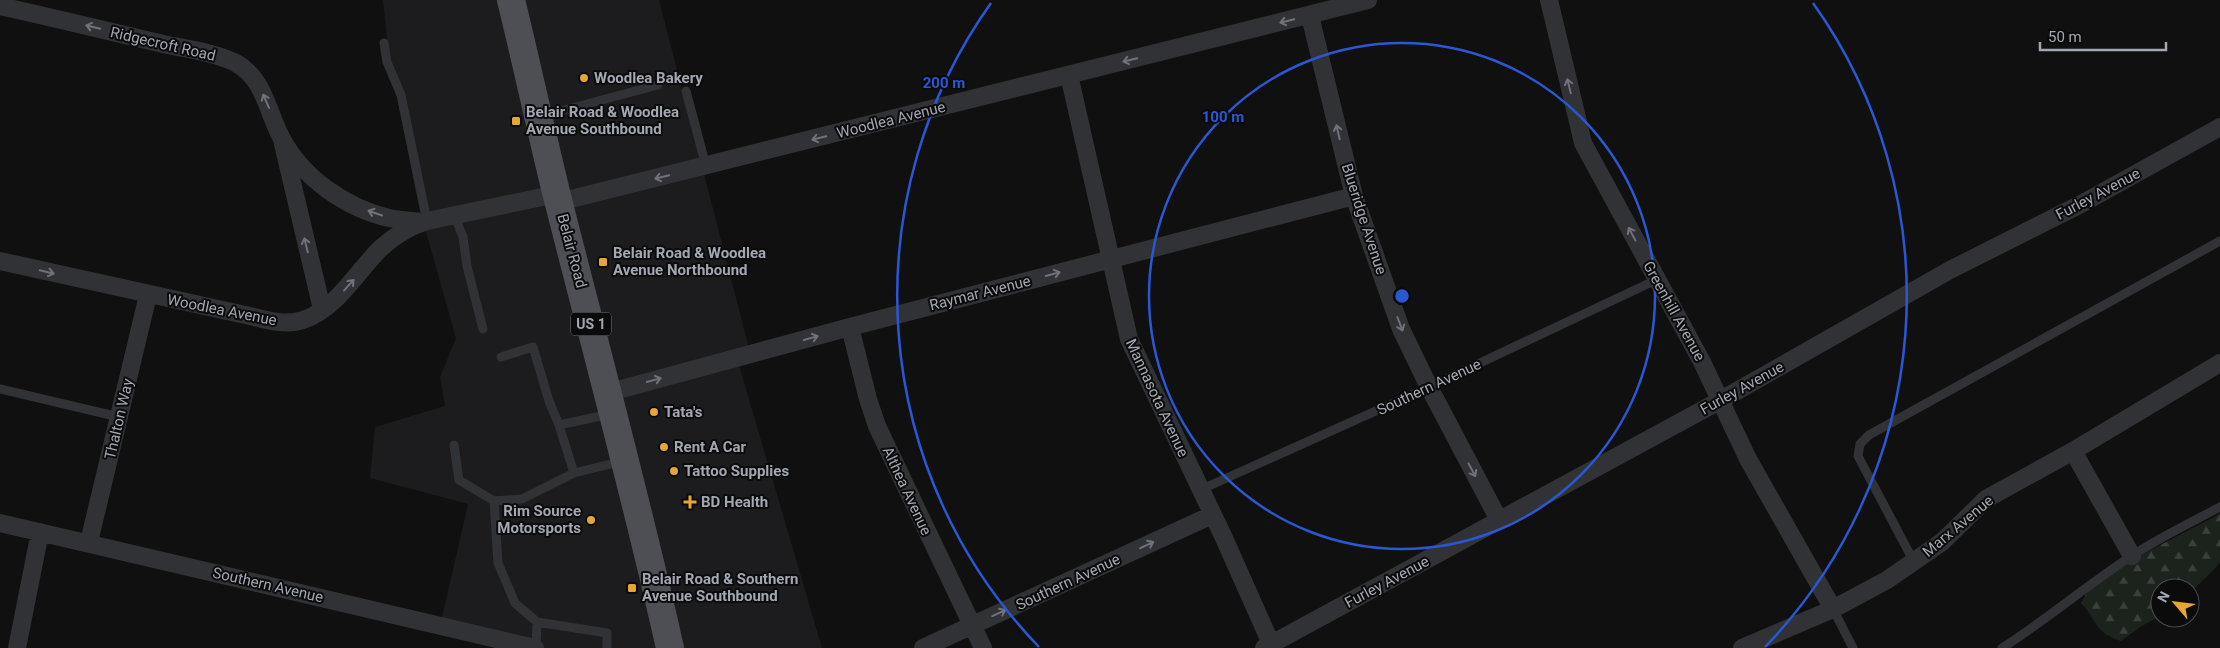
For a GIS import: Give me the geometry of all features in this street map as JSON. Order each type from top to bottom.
[{"type":"main road","name":"Belair Road","points":[[511,0],[558,198],[624,461],[643,528],[670,648]]},
{"type":"street","name":"Woodlea Avenue","points":[[0,261],[148,295],[280,322],[304,320],[336,300],[382,247],[398,235],[425,221],[558,198],[706,166],[1368,0]]},
{"type":"street","name":"Greenhill Avenue","points":[[1549,0],[1583,143],[1721,400],[1727,418],[1748,459],[1833,609]]},
{"type":"street","name":"Ridgecroft Road","points":[[0,6],[207,54],[235,63],[248,71],[258,83],[282,139],[322,309]]},
{"type":"street","name":"Blueridge Avenue","points":[[1310,16],[1354,196],[1401,329],[1429,387],[1499,520]]},
{"type":"street","name":"Mannasota Avenue","points":[[1069,75],[1128,339],[1212,515],[1270,647]]},
{"type":"street","name":"Furley Avenue","points":[[1270,647],[1721,400],[1950,270],[2083,203],[2220,127]]},
{"type":"street","name":"Ridgecroft Road","points":[[282,139],[302,167],[315,180],[342,199],[388,218],[425,221]]},
{"type":"street","name":"Raymar Avenue","points":[[610,403],[850,327],[1354,196]]},
{"type":"street","name":"Thalton Way","points":[[89,542],[148,295]]},
{"type":"street","name":"Althea Avenue","points":[[850,327],[873,416],[983,648]]},
{"type":"street","name":"Marx Avenue","points":[[1742,648],[1833,609],[1914,562],[1942,542],[1986,499],[2073,451],[2220,363]]},
{"type":"street","points":[[2073,451],[2132,556]]},
{"type":"street","name":"Southern Avenue","points":[[923,648],[1212,515]]},
{"type":"street","name":"Southern Avenue","points":[[0,523],[89,542],[536,648]]},
{"type":"street","points":[[17,648],[40,532]]},
{"type":"lane","points":[[384,43],[387,62],[401,94],[425,221]]},
{"type":"lane","points":[[539,116],[658,86]]},
{"type":"lane","points":[[686,91],[706,166]]},
{"type":"lane","points":[[454,215],[462,237],[467,266],[484,329]]},
{"type":"lane","points":[[1914,562],[1858,456],[1860,444],[1869,435],[2220,241]]},
{"type":"lane","name":"Southern Avenue","points":[[1200,490],[1429,387],[1656,280]]},
{"type":"lane","points":[[500,357],[533,347],[574,473]]},
{"type":"lane","points":[[0,389],[120,416]]},
{"type":"lane","points":[[559,425],[610,403]]},
{"type":"lane","points":[[454,446],[459,480],[494,501],[522,499],[574,473],[624,461]]},
{"type":"lane","points":[[494,501],[498,562],[516,603],[537,622],[607,633],[607,648]]},
{"type":"lane","points":[[2002,648],[2036,627],[2074,595],[2132,556],[2220,507]]},
{"type":"lane","points":[[1833,609],[1854,648]]},
{"type":"lane","points":[[536,648],[537,622]]},
{"type":"shaded area","points":[[383,0],[659,0],[750,352],[736,355],[822,648],[512,648],[441,622],[468,504],[370,478],[375,427],[445,406],[440,377],[456,338],[419,207],[389,58]]},
{"type":"green space","points":[[2220,514],[2220,563],[2200,583],[2200,578],[2150,578],[2150,622],[2121,641],[2105,634],[2081,603],[2089,589],[2141,555]]},
{"type":"place","name":"Woodlea Bakery","points":[[584,78]]},
{"type":"place","name":"Belair Road & Woodlea Avenue Southbound","points":[[516,121]]},
{"type":"place","name":"Belair Road & Woodlea Avenue Northbound","points":[[603,262]]},
{"type":"place","name":"Tata's","points":[[654,412]]},
{"type":"place","name":"Rent A Car","points":[[664,447]]},
{"type":"place","name":"Tattoo Supplies","points":[[674,471]]},
{"type":"place","name":"BD Health","points":[[690,502]]},
{"type":"place","name":"Rim Source Motorsports","points":[[591,520]]},
{"type":"place","name":"Belair Road & Southern Avenue Southbound","points":[[632,588]]}]
